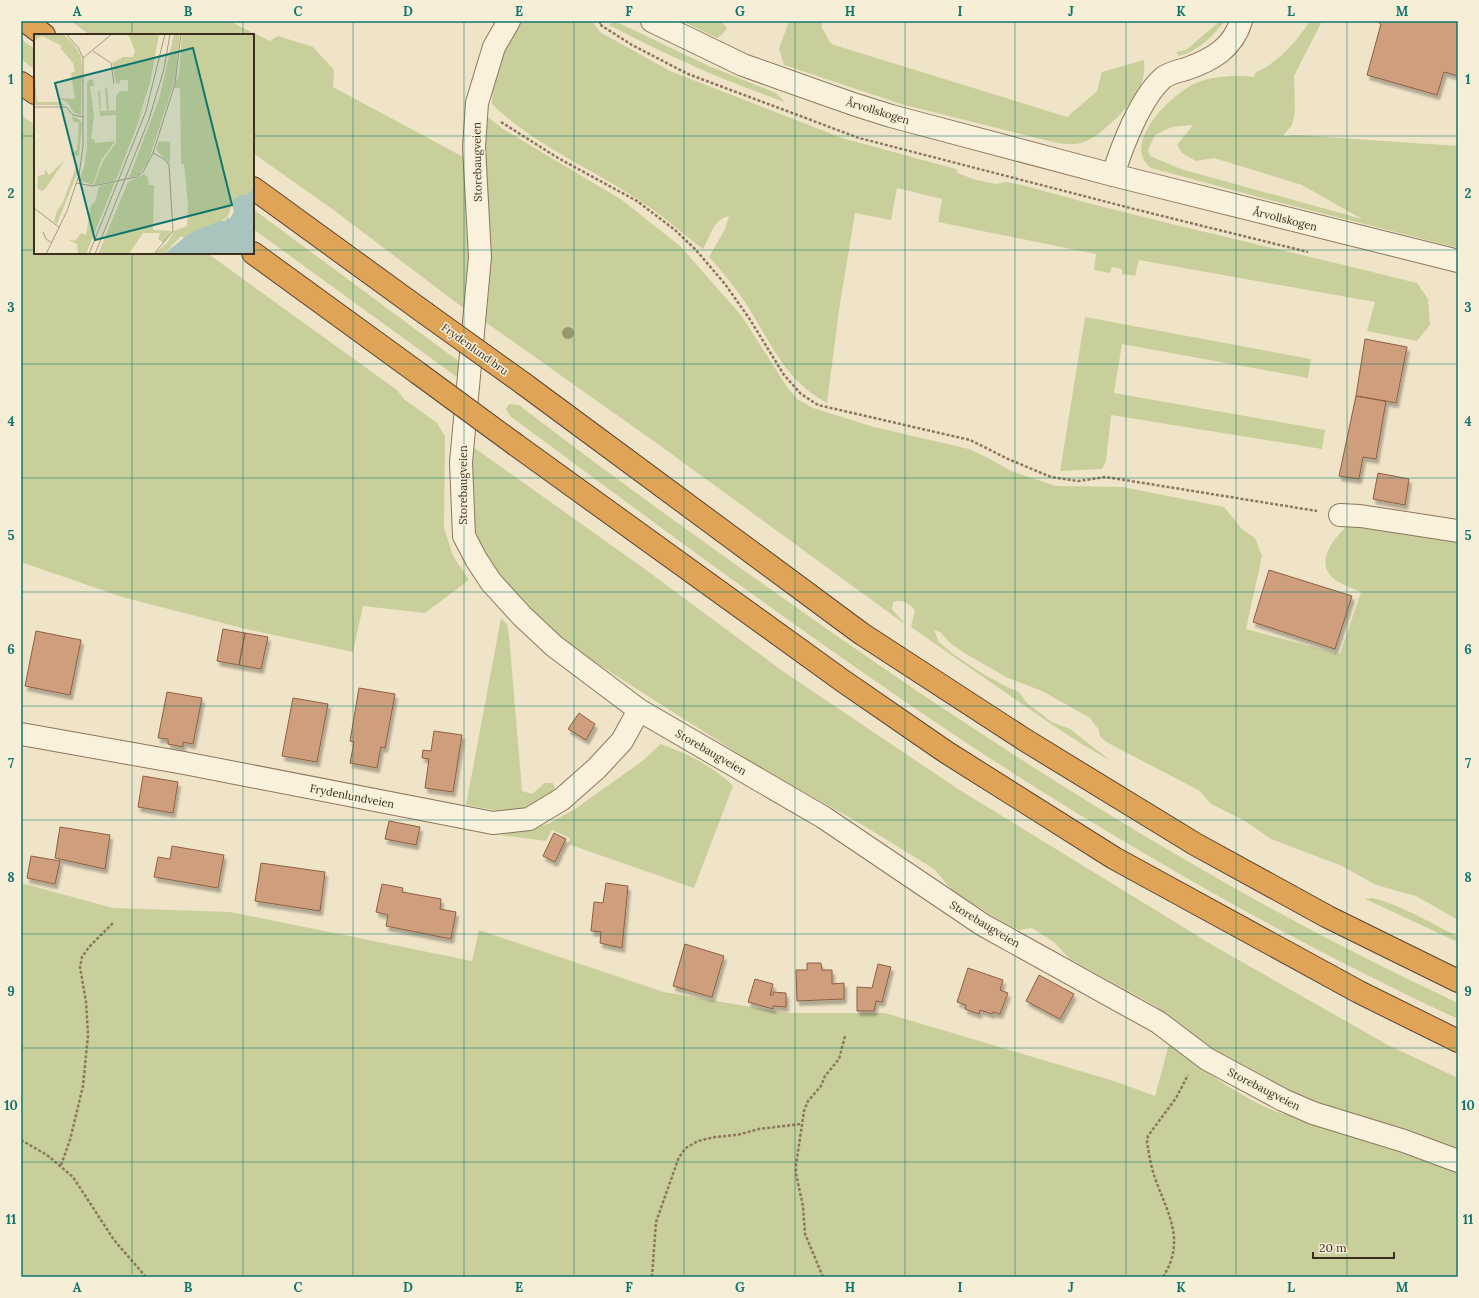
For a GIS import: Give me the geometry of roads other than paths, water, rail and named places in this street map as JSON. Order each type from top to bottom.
[{"type":"highway","points":[[25,21],[43,34]]},
{"type":"highway","points":[[21,83],[34,92]]},
{"type":"highway","name":"Frydenlund bru","points":[[254,189],[524,384],[862,634],[1025,740],[1195,844],[1328,916],[1458,981]]},
{"type":"highway","points":[[254,253],[516,445],[843,681],[952,756],[1114,858],[1359,992],[1458,1041]]},
{"type":"street","name":"Storebaugveien","points":[[509,21],[494,48],[477,103],[474,147],[480,257],[461,462],[464,536],[476,559],[491,582],[522,616],[554,646],[638,710],[823,817],[983,925],[1158,1022],[1200,1054],[1283,1100],[1313,1113],[1404,1141],[1458,1161]]},
{"type":"street","name":"Årvollskogen","points":[[652,21],[742,65],[853,104],[1113,175],[1458,262]]},
{"type":"street","points":[[1113,175],[1143,104],[1153,87],[1166,76],[1204,63],[1224,49],[1237,35],[1241,21]]},
{"type":"street","points":[[1340,515],[1360,516],[1458,531]]},
{"type":"street","name":"Frydenlundveien","points":[[21,734],[184,763],[494,823],[529,819],[562,799],[597,768],[622,741],[638,710]]}]
